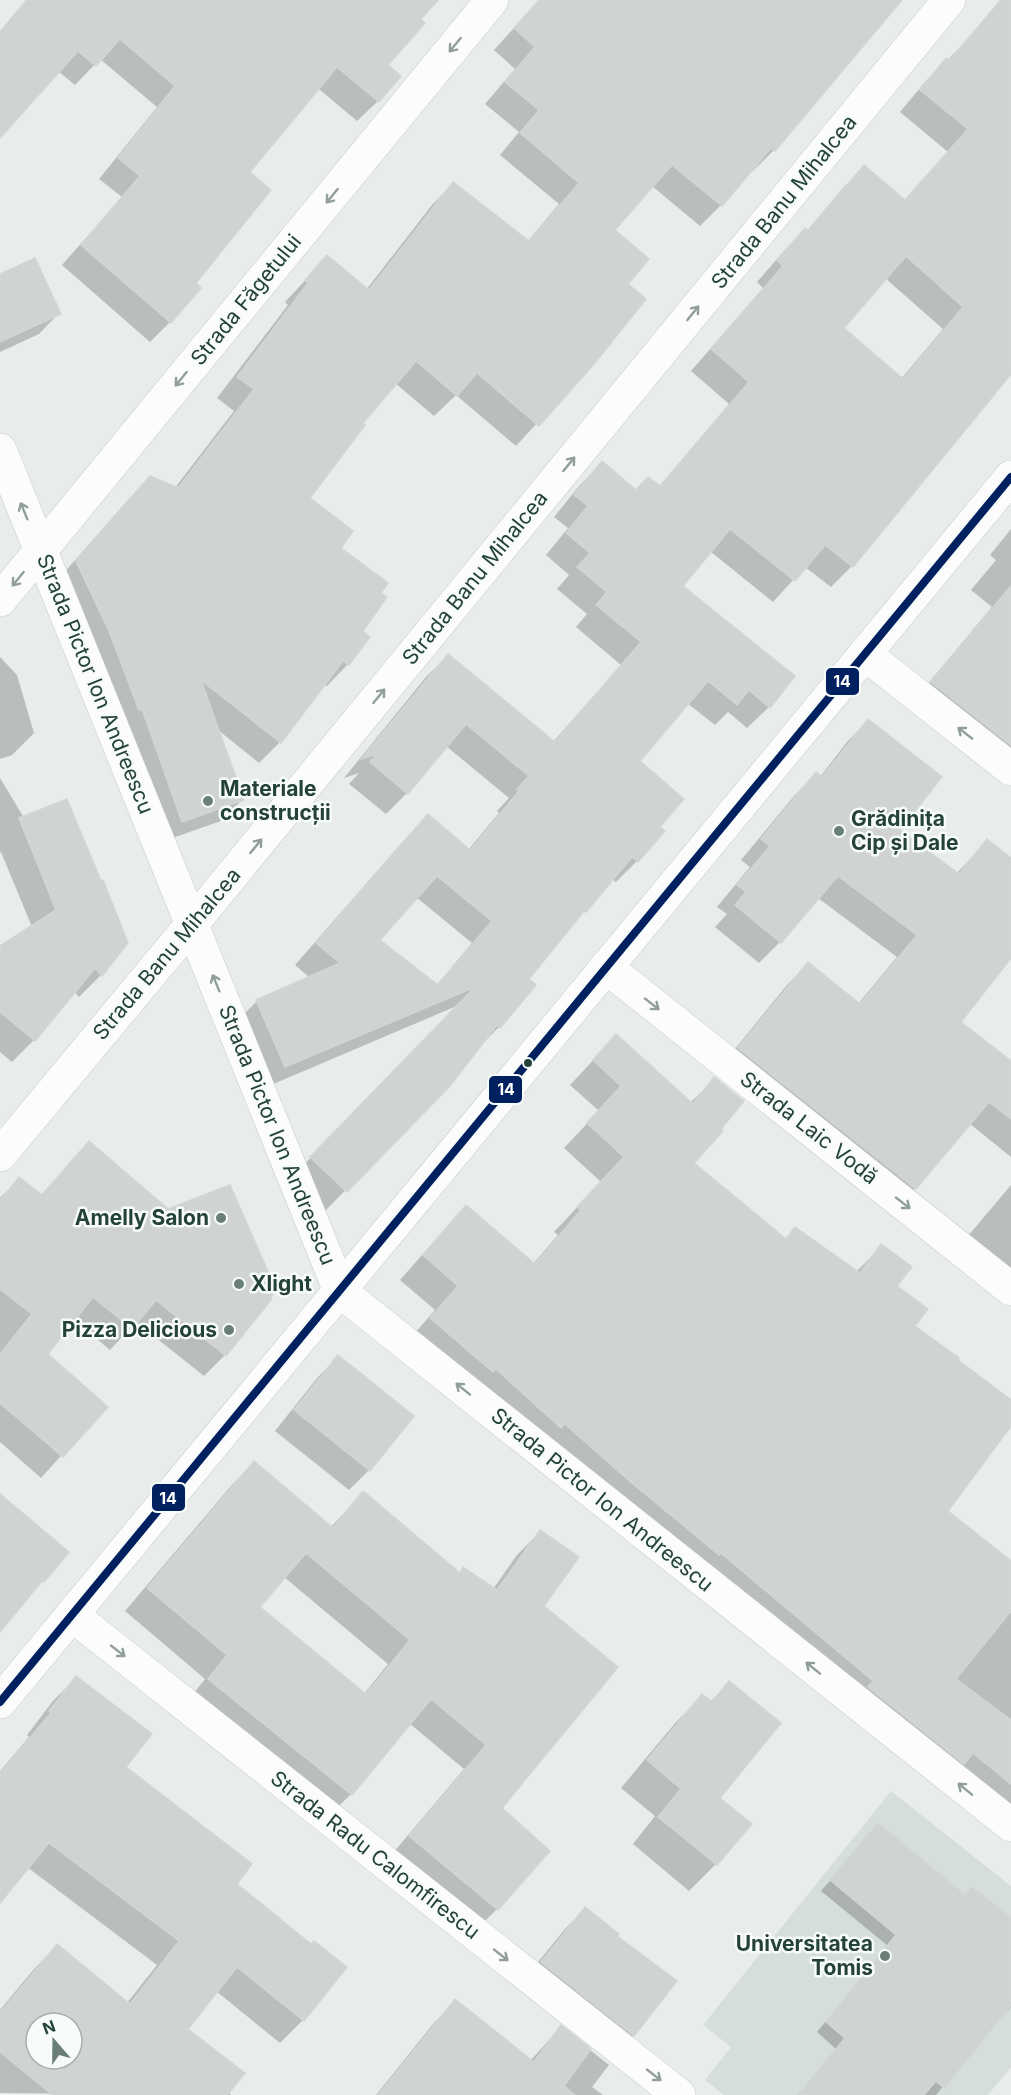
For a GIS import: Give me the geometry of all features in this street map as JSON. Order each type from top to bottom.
[{"type":"street","name":"Strada Făgetului","points":[[0,600],[492,0]]},
{"type":"street","name":"Strada Banu Mihalcea","points":[[0,1155],[949,0]]},
{"type":"street","name":"Strada Pictor Ion Andreescu","points":[[0,450],[340,1291],[1011,1826]]},
{"type":"street","points":[[0,1702],[1011,477]]},
{"type":"street","points":[[865,654],[1011,769]]},
{"type":"street","name":"Strada Laic Vodă","points":[[606,967],[1011,1289]]},
{"type":"street","name":"Strada Radu Calomfirescu","points":[[72,1615],[679,2095]]},
{"type":"shaded area","name":"Universitatea Tomis","points":[[891,1791],[1011,1886],[1011,2067],[988,2095],[724,2095],[705,2080],[731,2047],[703,2025]]},
{"type":"building","points":[[27,0],[438,0],[421,19],[425,23],[388,65],[401,76],[379,102],[337,67],[250,172],[271,190],[196,283],[201,288],[171,323],[81,245],[140,176],[118,158],[175,86],[120,39],[96,66],[78,51],[0,138],[0,32]]},
{"type":"building","points":[[539,0],[902,0],[775,151],[771,148],[722,206],[672,165],[615,230],[649,259],[628,284],[646,299],[594,364],[539,426],[477,373],[457,396],[416,361],[363,423],[365,425],[310,498],[353,531],[341,548],[388,583],[381,593],[387,597],[363,631],[370,637],[349,665],[343,661],[281,743],[201,680],[244,800],[182,822],[142,709],[139,710],[109,631],[76,561],[150,476],[178,488],[254,389],[237,377],[308,283],[305,280],[327,255],[369,290],[453,182],[529,241],[579,183],[520,133],[539,110],[505,82],[535,47],[514,28]]},
{"type":"building","points":[[1001,0],[1011,0],[1011,374],[853,567],[825,545],[795,581],[730,529],[683,586],[795,676],[770,708],[749,690],[737,705],[708,681],[640,761],[684,799],[660,827],[665,831],[638,862],[632,857],[586,912],[584,911],[529,979],[536,985],[500,1028],[497,1025],[450,1086],[347,1192],[310,1157],[475,987],[285,1067],[256,1000],[340,963],[316,943],[428,814],[470,850],[529,776],[466,724],[408,794],[370,762],[377,754],[361,759],[448,654],[555,742],[641,642],[596,605],[607,592],[577,567],[590,553],[566,533],[588,506],[574,495],[602,461],[636,490],[648,477],[660,486],[749,382],[711,349],[783,266],[777,260],[805,228],[808,231],[864,165],[905,200],[968,129],[920,90],[946,58],[949,61]],"holes":[[[906,256],[963,307],[903,379],[844,328]],[[437,876],[492,921],[438,985],[380,940]]]},
{"type":"building","points":[[35,258],[61,314],[0,342],[0,274]]},
{"type":"building","points":[[1011,586],[1011,745],[931,682]]},
{"type":"building","points":[[868,719],[942,777],[900,830],[959,874],[987,839],[1011,858],[1011,958],[961,1022],[1011,1061],[1011,1119],[989,1102],[916,1189],[738,1048],[808,962],[860,1004],[917,935],[838,876],[781,943],[735,905],[746,892],[737,885],[770,846],[761,839],[816,772],[822,777]]},
{"type":"building","points":[[67,799],[128,943],[102,976],[95,968],[35,1041],[0,1012],[0,946],[56,910],[19,818]]},
{"type":"building","points":[[616,1034],[693,1104],[714,1077],[744,1101],[721,1129],[723,1131],[694,1163],[786,1239],[795,1227],[860,1273],[881,1244],[912,1267],[897,1286],[928,1309],[915,1326],[1011,1400],[1011,1426],[948,1511],[1011,1561],[1011,1611],[956,1679],[1011,1720],[1011,1784],[973,1753],[964,1764],[868,1687],[873,1681],[721,1553],[719,1555],[565,1424],[561,1428],[496,1369],[493,1372],[430,1318],[458,1286],[423,1255],[466,1205],[535,1264],[581,1210],[577,1207],[624,1157],[587,1123],[621,1086],[593,1060]]},
{"type":"building","points":[[89,1141],[168,1209],[230,1185],[274,1285],[271,1300],[226,1356],[156,1300],[132,1329],[93,1297],[48,1354],[108,1407],[63,1457],[0,1403],[0,1354],[32,1314],[0,1289],[0,1201],[19,1177],[42,1195]]},
{"type":"building","points":[[338,1355],[414,1416],[370,1471],[294,1410]]},
{"type":"building","points":[[254,1461],[333,1528],[363,1491],[460,1573],[463,1567],[497,1590],[540,1530],[579,1557],[544,1606],[618,1667],[502,1808],[550,1851],[498,1910],[409,1836],[486,1745],[431,1699],[352,1795],[208,1679],[227,1655],[147,1588]],"holes":[[[306,1553],[410,1640],[366,1694],[260,1607]]]},
{"type":"building","points":[[0,1494],[69,1552],[0,1632]]},
{"type":"building","points":[[76,1676],[152,1734],[126,1767],[252,1864],[237,1884],[311,1944],[314,1941],[347,1967],[304,2021],[237,1967],[188,2029],[245,2073],[227,2095],[53,2095],[0,2052],[0,2013],[57,1944],[130,2004],[179,1941],[49,1843],[0,1903],[0,1773],[51,1713],[49,1711]]},
{"type":"building","points":[[729,1681],[781,1723],[720,1798],[752,1824],[717,1865],[658,1817],[681,1789],[647,1760],[702,1694],[712,1702]]},
{"type":"building","points":[[878,1823],[965,1895],[972,1887],[1011,1918],[1011,2005],[944,2088],[936,2081],[924,2095],[798,2095],[845,2038],[826,2022],[896,1935],[830,1880]]},
{"type":"building","points":[[585,1907],[619,1934],[617,1936],[677,1981],[634,2036],[541,1962]]},
{"type":"building","points":[[455,1999],[534,2062],[561,2025],[591,2049],[564,2086],[575,2095],[378,2095]]},
{"type":"transit line","name":"14","points":[[0,1702],[1011,477]]},
{"type":"place","name":"Materiale construcții","points":[[208,801]]},
{"type":"place","name":"Grădinița Cip și Dale","points":[[839,831]]},
{"type":"place","name":"Amelly Salon","points":[[221,1218]]},
{"type":"place","name":"Xlight","points":[[239,1284]]},
{"type":"place","name":"Pizza Delicious","points":[[229,1330]]},
{"type":"place","name":"Universitatea Tomis","points":[[885,1956]]}]
